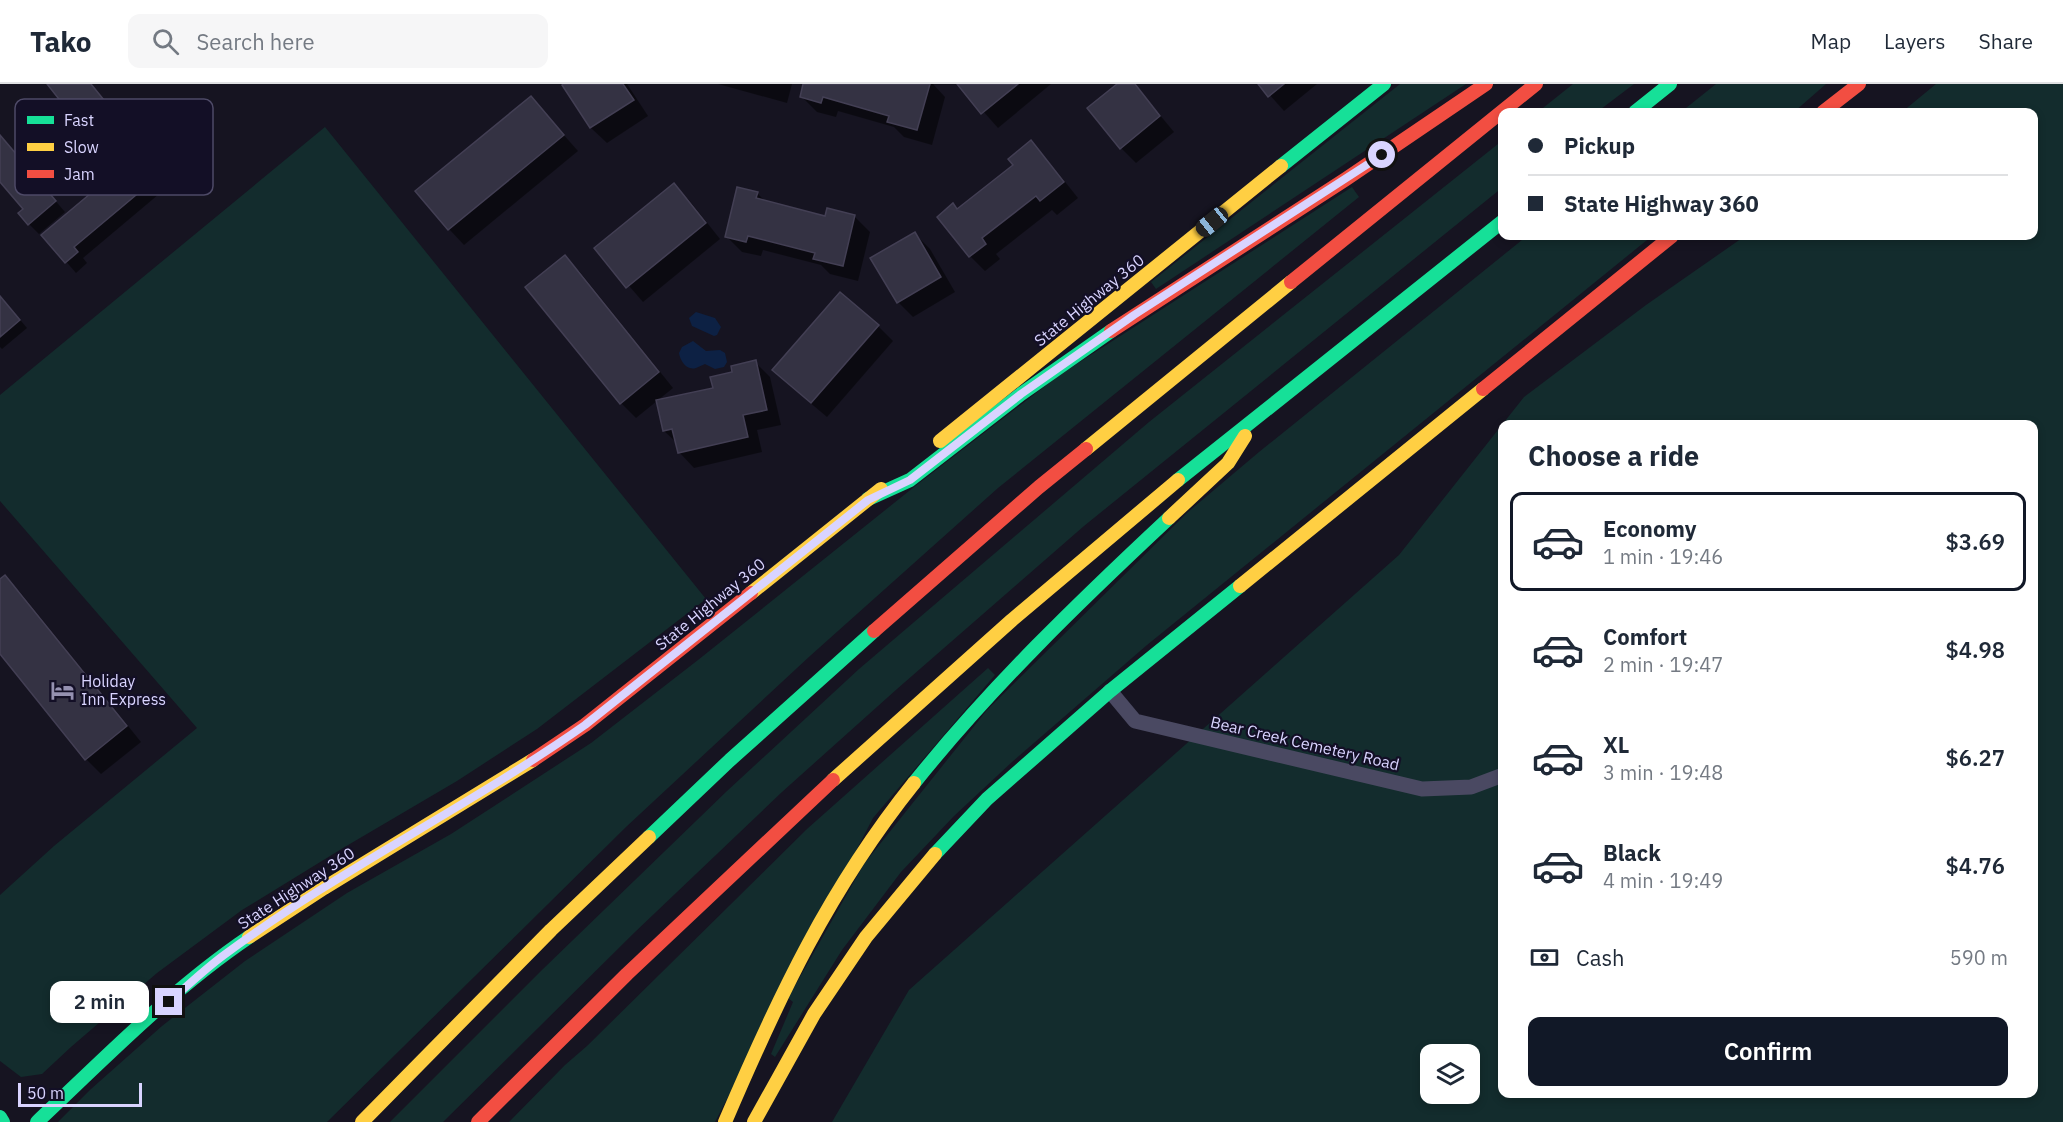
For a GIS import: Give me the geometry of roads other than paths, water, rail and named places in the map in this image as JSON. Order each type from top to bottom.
[{"type":"main road","name":"State Highway 360","points":[[37,1122],[134,1032],[221,957],[363,864],[537,759],[585,725],[1384,84]]},
{"type":"main road","points":[[868,500],[910,480],[1021,394],[1134,315],[1346,179],[1486,84]]},
{"type":"main road","points":[[1506,108],[1536,84]]},
{"type":"main road","points":[[1640,108],[1670,84]]},
{"type":"main road","points":[[1828,108],[1859,84]]},
{"type":"main road","points":[[362,1122],[551,930],[729,760],[828,670],[1039,487],[1498,115]]},
{"type":"main road","points":[[477,1122],[686,915],[886,731],[1094,550],[1260,413],[1498,224]]},
{"type":"main road","points":[[754,1122],[814,1014],[866,937],[924,865],[987,799],[1110,691],[1667,240]]},
{"type":"main road","points":[[725,1122],[779,998],[812,934],[847,873],[894,807],[1001,681],[1062,618],[1228,463],[1260,413]]},
{"type":"main road","points":[[0,1117],[3,1122]]},
{"type":"street","name":"Bear Creek Cemetery Road","points":[[1110,691],[1135,721],[1422,789],[1471,787],[1498,776]]},
{"type":"water","points":[[696,312],[715,318],[721,327],[717,335],[714,336],[692,326],[689,318]]},
{"type":"water","points":[[693,341],[706,351],[720,350],[725,353],[727,362],[724,367],[715,369],[705,364],[692,369],[686,366],[679,353],[682,347]]},
{"type":"place","name":"Holiday Inn Express","points":[[63,690]]}]
